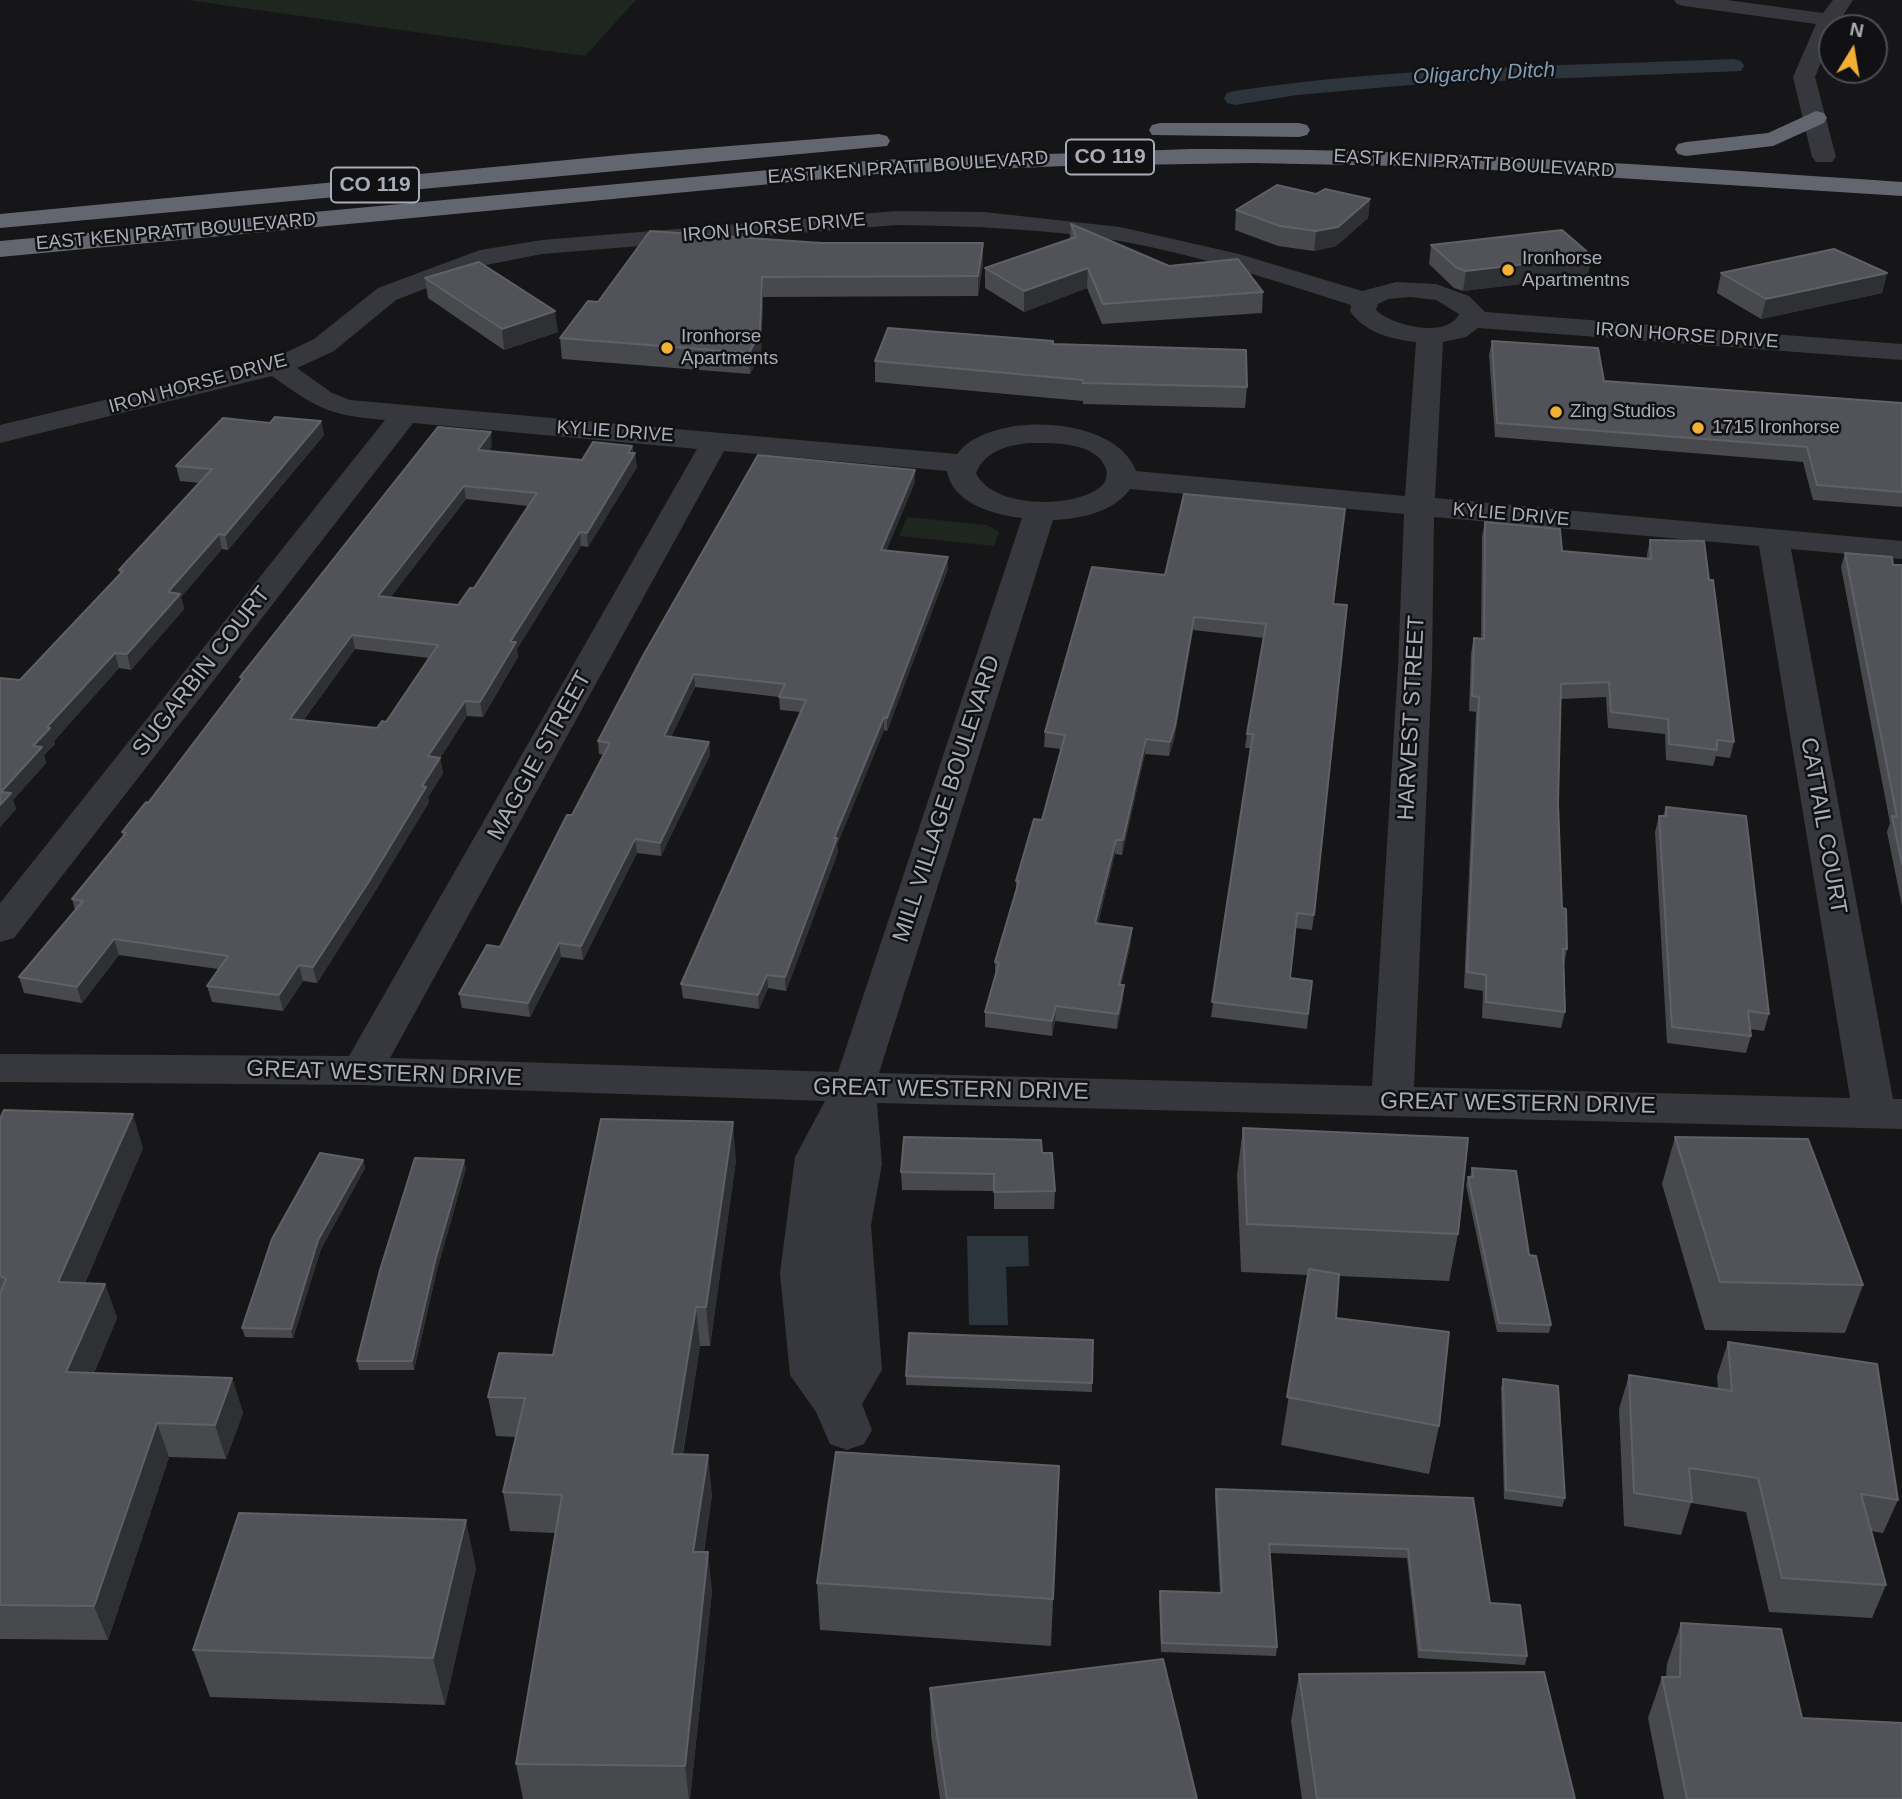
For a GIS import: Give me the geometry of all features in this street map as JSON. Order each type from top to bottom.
[{"type":"highway","points":[[1686,149],[1773,139],[1816,118]]},
{"type":"highway","name":"EAST KEN PRATT BOULEVARD","points":[[1135,130],[1325,130]]},
{"type":"highway","name":"EAST KEN PRATT BOULEVARD","points":[[0,221],[643,160],[907,139]]},
{"type":"highway","points":[[1660,147],[1850,159]]},
{"type":"highway","name":"EAST KEN PRATT BOULEVARD","points":[[0,249],[877,167],[1023,159],[1271,156],[1520,165],[1902,189]]},
{"type":"highway","points":[[1520,165],[1609,161],[1777,168],[1819,164],[1824,157]]},
{"type":"highway","points":[[7,198],[41,205],[120,209]]},
{"type":"highway","points":[[0,267],[64,248],[119,238]]},
{"type":"street","points":[[1684,0],[1818,19]]},
{"type":"street","points":[[1818,44],[1804,77],[1824,157]]},
{"type":"street","name":"IRON HORSE DRIVE","points":[[0,434],[277,367],[324,345],[387,294],[480,258],[542,247],[897,218],[984,219],[1120,234],[1230,259],[1366,301]]},
{"type":"street","points":[[1424,290],[1461,301],[1472,313],[1471,319],[1468,324],[1453,332],[1404,334],[1372,322],[1363,312],[1366,301],[1384,292],[1424,290]]},
{"type":"street","name":"IRON HORSE DRIVE","points":[[1471,319],[1902,352]]},
{"type":"street","name":"HARVEST STREET","points":[[1392,1101],[1415,667],[1419,507],[1430,335]]},
{"type":"street","name":"KYLIE DRIVE","points":[[277,367],[322,399],[345,408],[403,416],[716,440],[964,464]]},
{"type":"street","name":"SUGARBIN COURT","points":[[0,929],[403,416]]},
{"type":"street","points":[[1055,434],[1101,447],[1116,458],[1122,472],[1121,479],[1109,495],[1089,505],[1040,511],[1005,506],[982,498],[967,486],[961,473],[965,459],[981,446],[1002,438],[1055,434]]},
{"type":"street","name":"MAGGIE STREET","points":[[362,1072],[716,440]]},
{"type":"street","name":"KYLIE DRIVE","points":[[1121,479],[1902,550]]},
{"type":"street","name":"MILL VILLAGE BOULEVARD","points":[[842,1416],[858,1370],[848,1225],[860,1164],[854,1087],[1040,511]]},
{"type":"street","name":"CATTAIL COURT","points":[[1773,538],[1888,1114]]},
{"type":"street","name":"GREAT WESTERN DRIVE","points":[[0,1068],[362,1072],[598,1081],[1888,1114]]},
{"type":"shaded area","points":[[187,0],[636,0],[585,56]]},
{"type":"shaded area","points":[[907,517],[987,525],[999,532],[994,546],[899,536]]},
{"type":"shaded area","points":[[967,1236],[1028,1236],[1029,1266],[1006,1267],[1008,1325],[969,1325]]},
{"type":"building","points":[[1277,185],[1316,194],[1325,189],[1370,199],[1338,227],[1316,231],[1280,226],[1236,210]]},
{"type":"building","points":[[1071,224],[1169,266],[1238,259],[1263,292],[1103,304],[1088,268],[1024,291],[985,268],[1076,237]]},
{"type":"building","points":[[1562,230],[1592,256],[1466,271],[1457,268],[1431,245]]},
{"type":"building","points":[[650,231],[821,243],[983,243],[978,276],[762,277],[760,333],[749,353],[560,338],[588,301],[598,302]]},
{"type":"building","points":[[1834,249],[1887,273],[1766,299],[1721,273]]},
{"type":"building","points":[[479,262],[555,311],[502,329],[425,278]]},
{"type":"building","points":[[888,328],[1053,341],[1053,344],[1246,350],[1247,387],[1083,383],[1083,380],[875,361]]},
{"type":"building","name":"1715 Ironhorse","points":[[1492,341],[1598,348],[1604,381],[1902,403],[1902,492],[1817,485],[1807,447],[1497,423]]},
{"type":"building","points":[[275,417],[321,421],[225,535],[219,534],[168,592],[180,594],[127,654],[115,653],[47,727],[50,728],[33,746],[42,747],[1,792],[11,793],[0,805],[0,678],[20,680],[123,571],[119,570],[212,469],[176,466],[223,418],[270,423]]},
{"type":"building","points":[[438,427],[491,432],[478,450],[582,460],[593,442],[632,446],[628,453],[635,453],[587,533],[580,532],[510,642],[516,642],[480,702],[465,701],[428,756],[440,758],[422,786],[426,787],[313,967],[299,965],[279,995],[207,986],[228,956],[114,939],[77,987],[19,977],[83,901],[72,899],[126,833],[122,832],[146,802],[148,803],[243,678],[240,677]],"holes":[[[464,486],[537,493],[474,588],[470,588],[458,605],[378,596]],[[352,635],[438,645],[386,722],[382,721],[377,728],[290,719]]]},
{"type":"building","points":[[758,455],[915,470],[881,550],[948,557],[887,718],[884,717],[834,838],[837,838],[785,977],[767,975],[758,995],[681,984],[806,700],[779,697],[785,684],[694,674],[664,736],[709,742],[660,843],[635,839],[581,946],[559,943],[528,1003],[459,994],[487,945],[500,947],[567,815],[572,815],[610,743],[598,741],[644,654]]},
{"type":"building","points":[[1184,494],[1345,509],[1333,604],[1347,605],[1314,915],[1297,913],[1290,978],[1312,981],[1308,1014],[1212,1002],[1253,734],[1247,734],[1266,624],[1194,617],[1170,742],[1146,739],[1123,840],[1116,840],[1095,923],[1132,928],[1119,985],[1124,985],[1118,1014],[1056,1006],[1052,1021],[985,1012],[999,963],[995,962],[1019,881],[1016,881],[1034,819],[1042,820],[1065,735],[1045,732],[1092,567],[1165,575]]},
{"type":"building","points":[[1485,522],[1560,529],[1562,551],[1651,559],[1650,540],[1704,541],[1709,580],[1713,580],[1734,742],[1717,740],[1717,750],[1669,744],[1668,719],[1611,712],[1609,682],[1561,684],[1558,803],[1562,908],[1566,909],[1567,949],[1563,949],[1565,1012],[1486,1002],[1486,975],[1467,972],[1479,697],[1472,696],[1474,638],[1484,639]]},
{"type":"building","points":[[1845,553],[1892,557],[1893,565],[1902,565],[1902,864],[1892,816],[1897,817]]},
{"type":"building","points":[[1666,807],[1746,816],[1769,1014],[1748,1011],[1751,1036],[1672,1027],[1659,816],[1666,816]]},
{"type":"building","points":[[4,1110],[133,1114],[58,1282],[105,1284],[66,1372],[232,1378],[215,1425],[157,1423],[94,1606],[0,1605],[0,1293],[6,1279],[0,1276],[0,1119]]},
{"type":"building","points":[[601,1119],[733,1122],[706,1307],[696,1307],[672,1454],[708,1455],[693,1552],[708,1552],[685,1766],[516,1764],[562,1495],[503,1492],[525,1398],[488,1397],[499,1353],[553,1355]]},
{"type":"building","points":[[1243,1128],[1468,1138],[1458,1234],[1247,1224]]},
{"type":"building","points":[[904,1137],[1041,1140],[1042,1153],[1052,1153],[1055,1191],[994,1192],[994,1174],[901,1172]]},
{"type":"building","points":[[1675,1137],[1808,1139],[1863,1285],[1720,1282]]},
{"type":"building","points":[[320,1153],[363,1160],[318,1240],[291,1329],[242,1328],[272,1239]]},
{"type":"building","points":[[415,1158],[464,1160],[435,1261],[412,1361],[357,1361],[380,1270]]},
{"type":"building","points":[[1472,1168],[1516,1171],[1529,1255],[1536,1256],[1551,1325],[1499,1323],[1468,1177],[1473,1177]]},
{"type":"building","points":[[1309,1269],[1339,1274],[1336,1318],[1449,1332],[1439,1426],[1287,1397]]},
{"type":"building","points":[[909,1333],[1093,1340],[1092,1383],[906,1376]]},
{"type":"building","points":[[1728,1342],[1877,1364],[1898,1500],[1861,1494],[1886,1585],[1782,1578],[1758,1478],[1689,1468],[1692,1502],[1634,1493],[1629,1375],[1732,1391]]},
{"type":"building","points":[[1503,1379],[1558,1386],[1565,1498],[1506,1490]]},
{"type":"building","points":[[836,1452],[1059,1466],[1053,1599],[817,1583]]},
{"type":"building","points":[[1216,1489],[1473,1498],[1490,1603],[1520,1605],[1527,1656],[1420,1650],[1408,1549],[1269,1544],[1277,1647],[1162,1643],[1160,1591],[1222,1593]]},
{"type":"building","points":[[239,1513],[466,1520],[433,1658],[193,1650]]},
{"type":"building","points":[[1681,1623],[1781,1629],[1802,1718],[1902,1723],[1902,1799],[1687,1799],[1662,1677],[1680,1677]]},
{"type":"building","points":[[1163,1659],[1197,1799],[947,1799],[930,1688]]},
{"type":"building","points":[[1544,1672],[1575,1799],[1317,1799],[1299,1674]]},
{"type":"waterway","name":"Oligarchy Ditch","points":[[1235,98],[1297,88],[1421,77],[1733,66]]},
{"type":"place","name":"Ironhorse Apartmentns","points":[[1508,270]]},
{"type":"place","name":"Ironhorse Apartments","points":[[667,348]]},
{"type":"place","name":"Zing Studios","points":[[1556,412]]},
{"type":"place","name":"1715 Ironhorse","points":[[1698,428]]}]
